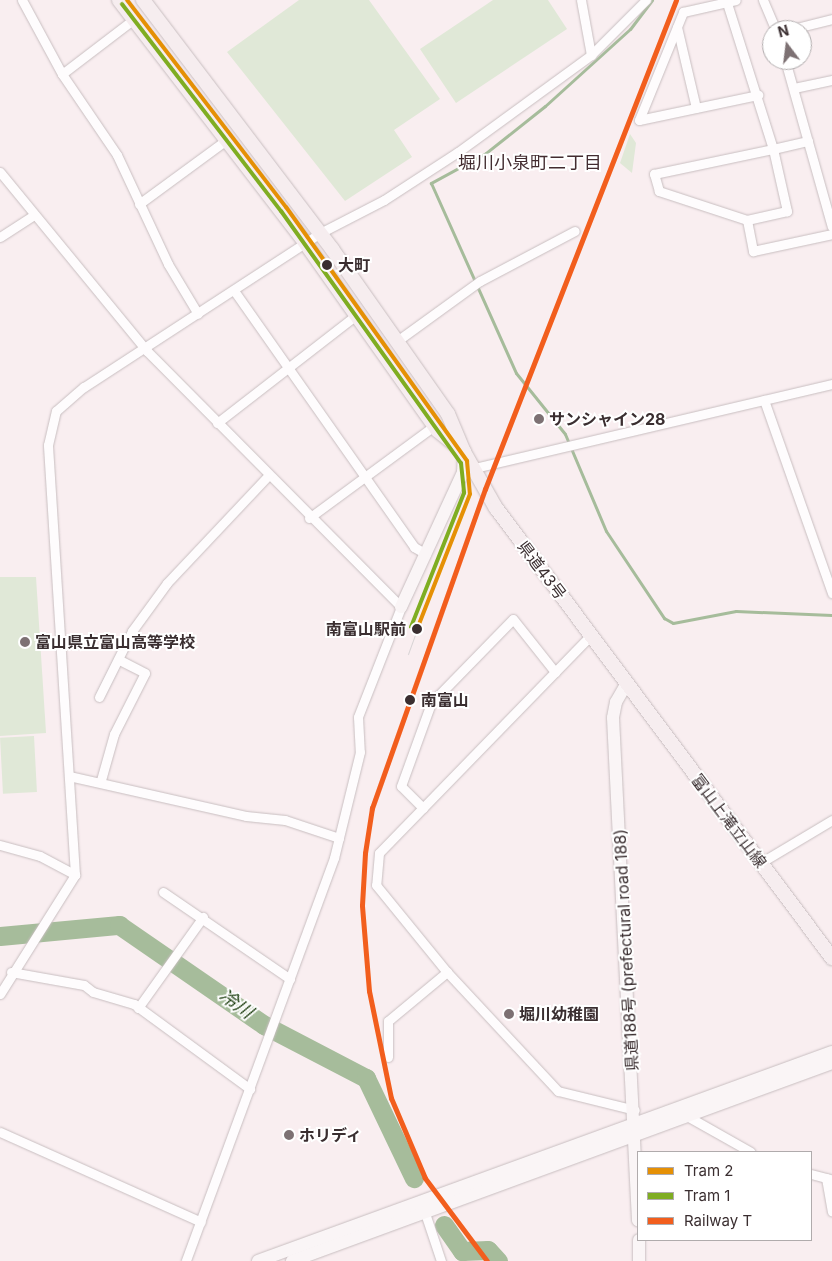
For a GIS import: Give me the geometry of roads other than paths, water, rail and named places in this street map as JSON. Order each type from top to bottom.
[{"type":"main road","points":[[119,0],[306,244],[434,426],[464,452]]},
{"type":"main road","points":[[142,0],[320,232],[448,414],[464,452]]},
{"type":"main road","name":"県道43号","points":[[464,452],[496,508],[627,683]]},
{"type":"main road","name":"富山上滝立山線","points":[[627,683],[832,958]]},
{"type":"street","points":[[22,0],[62,74],[117,155],[139,204],[198,314]]},
{"type":"street","points":[[581,0],[591,55]]},
{"type":"street","points":[[0,994],[11,972],[75,875],[49,427],[68,399],[144,348],[235,292],[306,244],[320,232],[422,177],[591,55],[646,0]]},
{"type":"street","points":[[736,0],[683,12],[639,120],[758,95]]},
{"type":"street","points":[[763,0],[772,20]]},
{"type":"street","points":[[727,3],[758,95],[773,149],[787,211],[746,220],[659,191],[654,174],[773,149],[808,141]]},
{"type":"street","points":[[812,24],[832,19]]},
{"type":"street","points":[[62,74],[134,20]]},
{"type":"street","points":[[677,27],[696,108]]},
{"type":"street","points":[[788,70],[832,227]]},
{"type":"street","points":[[794,88],[832,80]]},
{"type":"street","points":[[139,204],[226,140]]},
{"type":"street","points":[[0,172],[144,348],[309,518],[402,607]]},
{"type":"street","points":[[0,237],[34,215]]},
{"type":"street","points":[[746,220],[753,251],[832,234]]},
{"type":"street","points":[[397,341],[480,281],[575,231]]},
{"type":"street","points":[[235,292],[414,547],[426,554]]},
{"type":"street","points":[[217,423],[356,316]]},
{"type":"street","points":[[474,468],[832,384]]},
{"type":"street","points":[[764,400],[832,593]]},
{"type":"street","points":[[309,518],[364,475],[434,426]]},
{"type":"street","points":[[186,1261],[290,979],[339,838],[360,752],[358,717],[402,607],[463,472],[464,452]]},
{"type":"street","points":[[99,697],[118,659],[166,583],[268,476]]},
{"type":"street","points":[[423,808],[401,786],[431,703],[512,619],[555,672]]},
{"type":"street","points":[[591,635],[379,853],[376,885],[446,972],[558,1091],[635,1110]]},
{"type":"street","points":[[101,780],[114,734],[145,673],[118,659]]},
{"type":"street","name":"県道188号 (prefectural road 188)","points":[[627,683],[616,702],[613,718],[637,1174]]},
{"type":"street","points":[[69,776],[101,780],[246,816],[292,822],[339,838]]},
{"type":"street","points":[[760,863],[832,820]]},
{"type":"street","points":[[0,845],[40,856],[75,875]]},
{"type":"street","points":[[162,892],[203,918],[290,979]]},
{"type":"street","points":[[138,1008],[203,918]]},
{"type":"street","points":[[11,972],[84,985],[93,992],[138,1008],[250,1089]]},
{"type":"street","points":[[388,1057],[388,1021],[446,972]]},
{"type":"street","points":[[292,1261],[425,1213],[832,1052]]},
{"type":"street","points":[[258,1261],[636,1129],[687,1116],[832,1063]]},
{"type":"street","points":[[687,1116],[749,1151]]},
{"type":"street","points":[[0,1132],[201,1222]]},
{"type":"street","points":[[812,1174],[829,1179],[832,1211]]},
{"type":"street","points":[[425,1213],[441,1261]]},
{"type":"street","points":[[639,1241],[639,1261]]},
{"type":"waterway","points":[[652,0],[630,29],[545,106],[486,153],[431,183],[516,373],[565,434],[606,531],[664,618],[673,623],[736,611],[832,615]]},
{"type":"waterway","name":"冷川","points":[[0,936],[119,925],[264,1025],[366,1078],[414,1178]]},
{"type":"waterway","name":"冷川","points":[[444,1225],[462,1251],[488,1250],[498,1261]]},
{"type":"tram line","name":"2","points":[[127,0],[286,207],[467,461],[470,494],[417,629]]},
{"type":"tram line","name":"1","points":[[122,4],[281,211],[461,463],[464,493],[411,627]]},
{"type":"tram line","points":[[408,654],[417,629]]},
{"type":"rail line","name":"T","points":[[487,1261],[425,1178],[391,1098],[369,991],[362,905],[365,853],[372,808],[485,489],[676,0]]},
{"type":"place","name":"大町","points":[[327,265]]},
{"type":"place","name":"サンシャイン28","points":[[539,419]]},
{"type":"place","name":"南富山駅前","points":[[417,629]]},
{"type":"place","name":"富山県立富山高等学校","points":[[25,642]]},
{"type":"place","name":"南富山","points":[[410,700]]},
{"type":"place","name":"堀川幼稚園","points":[[509,1014]]},
{"type":"place","name":"ホリディ","points":[[289,1135]]},
{"type":"district","name":"堀川小泉町二丁目","points":[[530,163]]}]
